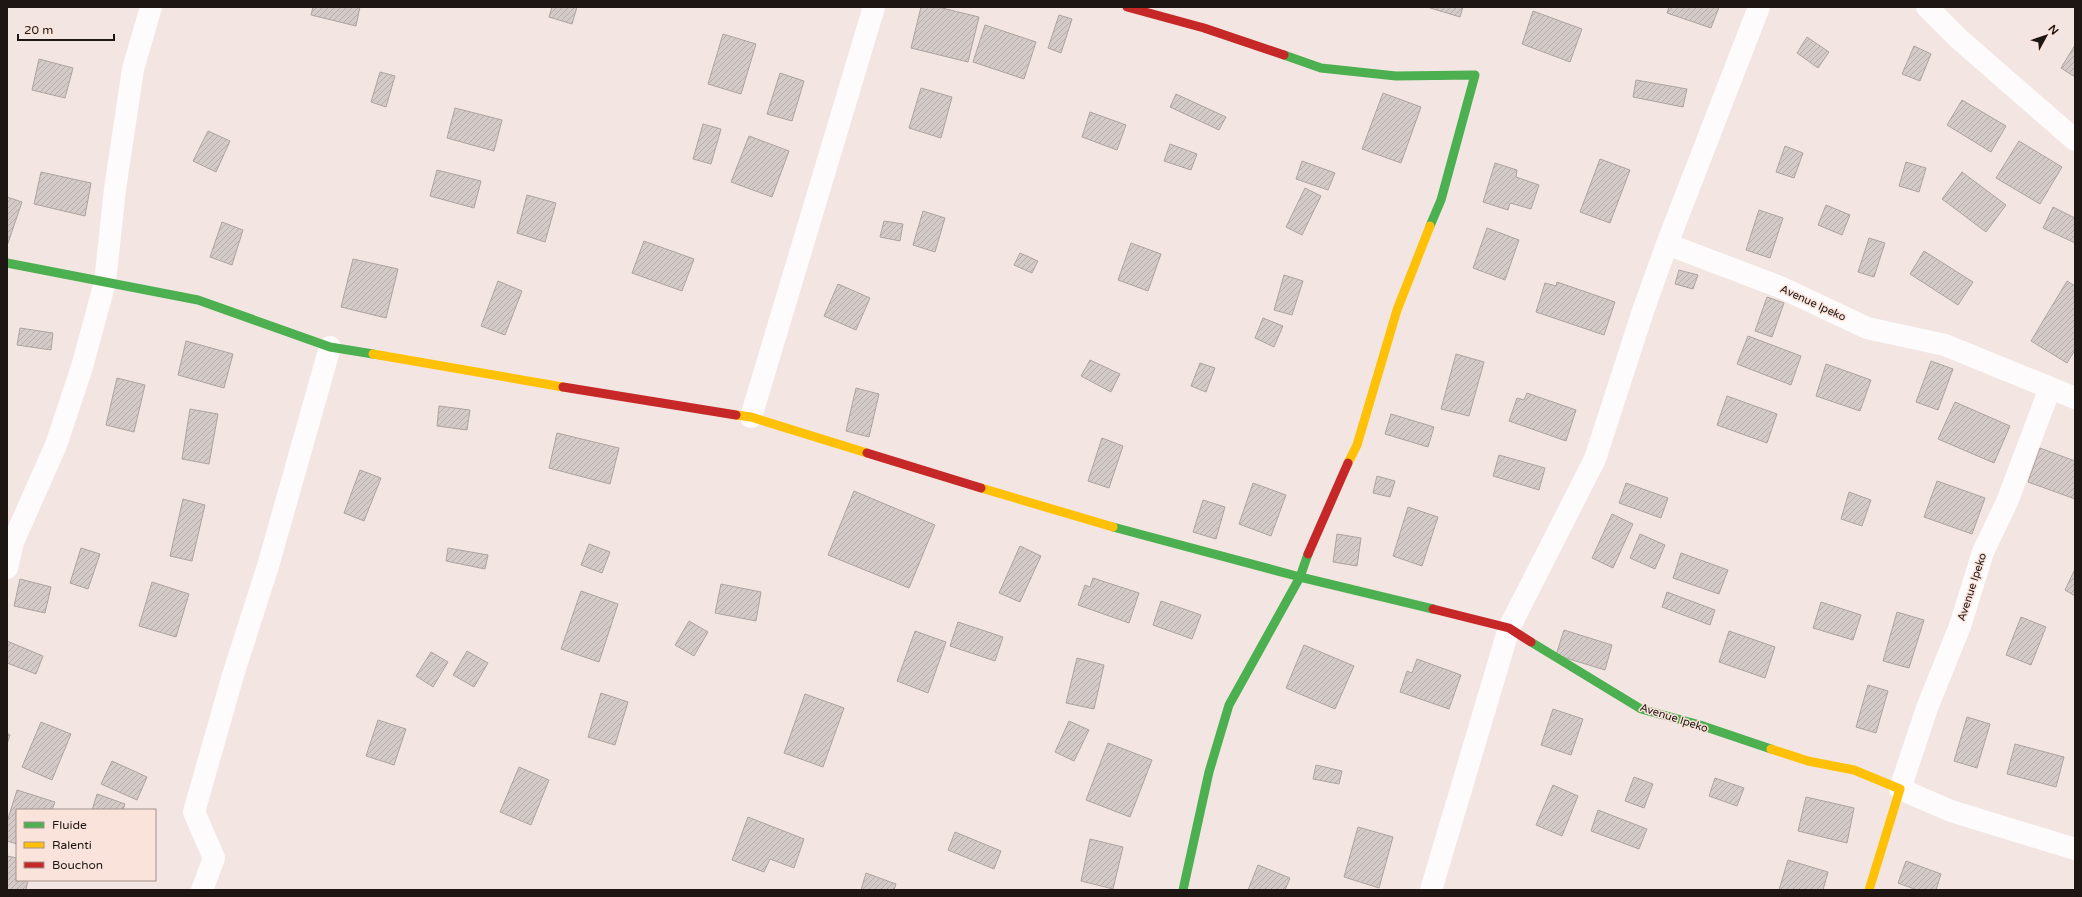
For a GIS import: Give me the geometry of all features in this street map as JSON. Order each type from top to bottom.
[{"type":"street","points":[[7,568],[13,542],[56,445],[82,367],[105,282],[115,189],[133,69],[151,7]]},
{"type":"street","points":[[750,417],[874,7]]},
{"type":"street","points":[[1127,7],[1204,28],[1321,68],[1396,76],[1475,75],[1441,200],[1397,310],[1357,444],[1311,543],[1300,577],[1229,705],[1209,772],[1183,890]]},
{"type":"street","points":[[1431,890],[1509,628],[1595,459],[1667,244],[1759,7]]},
{"type":"street","points":[[1927,7],[1958,39],[2075,140]]},
{"type":"street","name":"Avenue Ipeko","points":[[1667,244],[1780,288],[1867,328],[1945,345],[2075,398]]},
{"type":"street","name":"Avenue Ipeko","points":[[7,263],[198,300],[330,347],[631,399],[750,417],[1071,516],[1300,577],[1509,628],[1641,709],[1700,725],[1808,761],[1854,770],[1950,811],[2075,849]]},
{"type":"street","points":[[202,890],[214,858],[194,812],[233,675],[268,566],[330,347]]},
{"type":"street","name":"Avenue Ipeko","points":[[1869,890],[1927,708],[1960,626],[1983,552],[2007,502],[2050,388]]},
{"type":"building","points":[[313,7],[360,7],[356,26],[311,15]]},
{"type":"building","points":[[552,7],[577,7],[572,24],[549,17]]},
{"type":"building","points":[[921,7],[938,7],[979,17],[968,62],[911,48]]},
{"type":"building","points":[[1427,7],[1463,7],[1460,17]]},
{"type":"building","points":[[1669,7],[1719,7],[1711,28],[1667,13]]},
{"type":"building","points":[[1533,11],[1582,29],[1570,62],[1522,44]]},
{"type":"building","points":[[1059,15],[1072,19],[1061,53],[1048,48]]},
{"type":"building","points":[[985,25],[1036,42],[1024,79],[973,62]]},
{"type":"building","points":[[723,34],[756,44],[741,94],[708,84]]},
{"type":"building","points":[[1807,37],[1829,52],[1818,68],[1797,53]]},
{"type":"building","points":[[2075,45],[2075,77],[2061,68]]},
{"type":"building","points":[[1914,46],[1931,54],[1920,81],[1902,74]]},
{"type":"building","points":[[39,59],[73,68],[65,98],[32,90]]},
{"type":"building","points":[[380,72],[395,76],[386,107],[371,102]]},
{"type":"building","points":[[780,73],[804,81],[792,121],[767,114]]},
{"type":"building","points":[[1636,80],[1687,89],[1683,107],[1633,97]]},
{"type":"building","points":[[921,88],[952,97],[941,138],[909,128]]},
{"type":"building","points":[[1383,93],[1421,107],[1401,163],[1362,149]]},
{"type":"building","points":[[1176,94],[1226,117],[1219,130],[1170,107]]},
{"type":"building","points":[[1962,100],[2006,126],[1991,152],[1947,125]]},
{"type":"building","points":[[455,108],[502,120],[494,151],[447,138]]},
{"type":"building","points":[[1090,112],[1126,125],[1117,150],[1082,137]]},
{"type":"building","points":[[703,124],[721,129],[711,164],[693,159]]},
{"type":"building","points":[[208,131],[230,141],[216,172],[193,161]]},
{"type":"building","points":[[749,136],[789,151],[772,197],[731,182]]},
{"type":"building","points":[[2019,141],[2062,167],[2040,204],[1996,178]]},
{"type":"building","points":[[1170,144],[1197,154],[1191,170],[1164,161]]},
{"type":"building","points":[[1785,146],[1803,153],[1794,178],[1776,172]]},
{"type":"building","points":[[1600,159],[1630,170],[1610,223],[1580,212]]},
{"type":"building","points":[[1302,161],[1335,173],[1328,190],[1296,179]]},
{"type":"building","points":[[1906,162],[1926,168],[1919,192],[1899,186]]},
{"type":"building","points":[[1495,163],[1517,170],[1516,177],[1539,185],[1531,209],[1510,203],[1508,210],[1483,202]]},
{"type":"building","points":[[437,170],[481,181],[474,208],[430,196]]},
{"type":"building","points":[[41,172],[91,183],[85,216],[34,204]]},
{"type":"building","points":[[1962,172],[2006,205],[1986,232],[1942,199]]},
{"type":"building","points":[[1305,188],[1321,196],[1302,235],[1286,227]]},
{"type":"building","points":[[527,195],[556,203],[545,242],[517,233]]},
{"type":"building","points":[[7,197],[22,202],[7,246]]},
{"type":"building","points":[[1826,205],[1850,215],[1842,235],[1818,225]]},
{"type":"building","points":[[2053,207],[2075,218],[2075,243],[2043,228]]},
{"type":"building","points":[[1759,210],[1783,218],[1770,258],[1746,250]]},
{"type":"building","points":[[923,211],[945,218],[935,252],[913,245]]},
{"type":"building","points":[[884,221],[903,224],[900,241],[880,237]]},
{"type":"building","points":[[222,222],[243,230],[232,265],[210,257]]},
{"type":"building","points":[[1487,228],[1519,240],[1505,280],[1473,268]]},
{"type":"building","points":[[1869,238],[1885,243],[1874,277],[1858,272]]},
{"type":"building","points":[[644,241],[694,259],[682,291],[632,273]]},
{"type":"building","points":[[1131,243],[1161,254],[1148,291],[1118,280]]},
{"type":"building","points":[[1924,251],[1973,282],[1958,305],[1910,274]]},
{"type":"building","points":[[1020,253],[1038,261],[1032,273],[1014,265]]},
{"type":"building","points":[[353,259],[398,269],[386,318],[341,307]]},
{"type":"building","points":[[1679,270],[1698,275],[1693,289],[1675,284]]},
{"type":"building","points":[[1284,275],[1303,281],[1292,315],[1274,310]]},
{"type":"building","points":[[498,281],[522,291],[505,335],[481,326]]},
{"type":"building","points":[[2067,281],[2075,286],[2075,350],[2067,363],[2031,341]]},
{"type":"building","points":[[1557,282],[1615,302],[1604,335],[1536,312],[1545,283],[1556,286]]},
{"type":"building","points":[[838,284],[870,298],[856,330],[824,316]]},
{"type":"building","points":[[1767,297],[1784,303],[1772,337],[1755,331]]},
{"type":"building","points":[[1263,318],[1283,326],[1274,347],[1255,338]]},
{"type":"building","points":[[20,328],[53,333],[51,350],[17,345]]},
{"type":"building","points":[[1748,336],[1801,356],[1791,385],[1737,364]]},
{"type":"building","points":[[186,341],[233,354],[224,388],[178,375]]},
{"type":"building","points":[[1456,354],[1484,362],[1469,416],[1441,409]]},
{"type":"building","points":[[1090,360],[1120,374],[1111,392],[1081,376]]},
{"type":"building","points":[[1931,361],[1953,369],[1938,410],[1916,402]]},
{"type":"building","points":[[1200,363],[1215,368],[1206,392],[1191,386]]},
{"type":"building","points":[[1826,364],[1871,380],[1860,411],[1816,396]]},
{"type":"building","points":[[117,378],[145,385],[134,432],[106,425]]},
{"type":"building","points":[[856,388],[879,394],[869,437],[846,431]]},
{"type":"building","points":[[1527,393],[1576,410],[1566,441],[1509,421],[1517,398],[1524,400]]},
{"type":"building","points":[[1727,396],[1777,414],[1767,443],[1717,425]]},
{"type":"building","points":[[1955,402],[2010,426],[1994,463],[1938,439]]},
{"type":"building","points":[[439,406],[470,410],[467,430],[437,426]]},
{"type":"building","points":[[190,409],[218,414],[209,464],[182,459]]},
{"type":"building","points":[[1391,414],[1434,427],[1428,447],[1385,434]]},
{"type":"building","points":[[557,433],[619,448],[610,484],[549,468]]},
{"type":"building","points":[[1102,438],[1123,446],[1109,488],[1088,481]]},
{"type":"building","points":[[2040,448],[2075,461],[2075,499],[2028,482]]},
{"type":"building","points":[[1499,455],[1545,468],[1539,490],[1493,476]]},
{"type":"building","points":[[360,470],[381,478],[364,521],[344,513]]},
{"type":"building","points":[[1377,476],[1395,481],[1390,497],[1373,493]]},
{"type":"building","points":[[1937,481],[1985,498],[1972,534],[1924,517]]},
{"type":"building","points":[[1253,483],[1286,495],[1271,536],[1239,524]]},
{"type":"building","points":[[1626,483],[1668,498],[1661,518],[1619,503]]},
{"type":"building","points":[[854,491],[935,525],[909,588],[828,555]]},
{"type":"building","points":[[1849,492],[1871,500],[1862,526],[1841,519]]},
{"type":"building","points":[[183,499],[205,505],[192,561],[170,556]]},
{"type":"building","points":[[1203,500],[1225,507],[1216,539],[1193,532]]},
{"type":"building","points":[[1408,507],[1438,517],[1422,566],[1393,556]]},
{"type":"building","points":[[1612,514],[1633,524],[1613,568],[1592,558]]},
{"type":"building","points":[[1337,534],[1361,538],[1357,566],[1333,562]]},
{"type":"building","points":[[1640,534],[1665,545],[1655,569],[1630,558]]},
{"type":"building","points":[[589,544],[610,552],[602,573],[581,565]]},
{"type":"building","points":[[1020,546],[1041,556],[1020,602],[999,593]]},
{"type":"building","points":[[81,548],[100,554],[88,589],[70,583]]},
{"type":"building","points":[[448,548],[488,555],[485,569],[446,561]]},
{"type":"building","points":[[1681,553],[1728,570],[1719,594],[1673,578]]},
{"type":"building","points":[[2075,569],[2075,596],[2065,590]]},
{"type":"building","points":[[1093,578],[1139,593],[1129,623],[1078,605],[1085,585],[1090,587]]},
{"type":"building","points":[[20,579],[51,587],[45,613],[14,606]]},
{"type":"building","points":[[152,582],[189,594],[176,637],[139,626]]},
{"type":"building","points":[[721,584],[761,592],[756,621],[715,613]]},
{"type":"building","points":[[581,591],[618,604],[599,662],[561,649]]},
{"type":"building","points":[[1667,592],[1715,610],[1710,625],[1662,607]]},
{"type":"building","points":[[1161,601],[1201,615],[1192,639],[1153,625]]},
{"type":"building","points":[[1821,602],[1861,615],[1853,640],[1813,628]]},
{"type":"building","points":[[1897,612],[1924,620],[1909,668],[1883,661]]},
{"type":"building","points":[[2021,617],[2046,627],[2031,665],[2006,655]]},
{"type":"building","points":[[689,621],[708,632],[694,656],[675,645]]},
{"type":"building","points":[[958,622],[1003,637],[995,661],[950,646]]},
{"type":"building","points":[[1564,630],[1612,645],[1605,670],[1556,655]]},
{"type":"building","points":[[915,631],[946,642],[928,693],[897,681]]},
{"type":"building","points":[[1729,631],[1775,647],[1765,678],[1719,662]]},
{"type":"building","points":[[7,641],[43,656],[36,674],[7,663]]},
{"type":"building","points":[[1304,645],[1354,666],[1335,709],[1286,688]]},
{"type":"building","points":[[467,651],[488,663],[474,687],[453,675]]},
{"type":"building","points":[[431,652],[448,662],[433,687],[416,676]]},
{"type":"building","points":[[1077,658],[1104,665],[1094,709],[1066,703]]},
{"type":"building","points":[[1417,659],[1461,675],[1449,709],[1400,692],[1407,671],[1412,673]]},
{"type":"building","points":[[1868,685],[1888,691],[1876,733],[1856,727]]},
{"type":"building","points":[[601,693],[628,702],[615,745],[588,737]]},
{"type":"building","points":[[805,694],[844,708],[823,767],[784,753]]},
{"type":"building","points":[[1553,709],[1583,719],[1571,755],[1541,745]]},
{"type":"building","points":[[1967,717],[1990,724],[1977,768],[1954,761]]},
{"type":"building","points":[[378,720],[406,729],[394,765],[366,756]]},
{"type":"building","points":[[1069,721],[1089,730],[1074,761],[1055,752]]},
{"type":"building","points":[[41,722],[71,734],[52,780],[22,767]]},
{"type":"building","points":[[7,733],[10,735],[7,744]]},
{"type":"building","points":[[1108,743],[1152,760],[1130,817],[1086,800]]},
{"type":"building","points":[[2015,744],[2064,757],[2056,787],[2007,774]]},
{"type":"building","points":[[112,761],[147,777],[137,800],[101,784]]},
{"type":"building","points":[[1316,765],[1342,771],[1339,784],[1313,779]]},
{"type":"building","points":[[519,767],[549,780],[531,825],[500,812]]},
{"type":"building","points":[[1634,777],[1653,784],[1644,808],[1625,801]]},
{"type":"building","points":[[1715,778],[1744,788],[1737,806],[1709,796]]},
{"type":"building","points":[[1553,785],[1578,796],[1562,836],[1536,825]]},
{"type":"building","points":[[17,790],[55,802],[52,809],[16,809],[16,844],[7,841],[7,822]]},
{"type":"building","points":[[97,794],[125,804],[123,809],[92,809]]},
{"type":"building","points":[[1806,797],[1854,808],[1847,843],[1798,831]]},
{"type":"building","points":[[1598,810],[1647,829],[1639,849],[1591,831]]},
{"type":"building","points":[[748,817],[804,839],[794,868],[770,859],[764,872],[732,860]]},
{"type":"building","points":[[1358,827],[1393,837],[1379,888],[1344,877]]},
{"type":"building","points":[[955,832],[1001,851],[994,869],[948,850]]},
{"type":"building","points":[[1090,839],[1123,847],[1113,889],[1081,881]]},
{"type":"building","points":[[7,856],[16,858],[16,881],[28,881],[26,890],[7,890]]},
{"type":"building","points":[[1788,860],[1828,872],[1823,890],[1779,890]]},
{"type":"building","points":[[1906,861],[1941,874],[1936,890],[1917,890],[1898,883]]},
{"type":"building","points":[[1258,865],[1290,878],[1285,890],[1248,890]]},
{"type":"building","points":[[866,873],[896,884],[894,890],[861,890]]},
{"type":"traffic: fast","points":[[1284,55],[1321,68],[1396,76],[1475,75],[1441,200],[1430,226]]},
{"type":"traffic: fast","points":[[7,263],[198,300],[330,347],[373,354]]},
{"type":"traffic: fast","points":[[1113,527],[1300,577],[1433,609]]},
{"type":"traffic: fast","points":[[1183,890],[1209,772],[1229,705],[1300,577],[1308,554]]},
{"type":"traffic: fast","points":[[1531,642],[1641,709],[1700,725],[1771,749]]},
{"type":"traffic: slow","points":[[1348,463],[1357,445],[1397,310],[1430,226]]},
{"type":"traffic: slow","points":[[373,354],[563,387]]},
{"type":"traffic: slow","points":[[736,415],[751,417],[867,453]]},
{"type":"traffic: slow","points":[[981,488],[1113,527]]},
{"type":"traffic: slow","points":[[1771,749],[1808,761],[1854,770],[1900,789],[1869,890]]},
{"type":"traffic: jam","points":[[1127,7],[1204,28],[1284,55]]},
{"type":"traffic: jam","points":[[563,387],[736,415]]},
{"type":"traffic: jam","points":[[867,453],[981,488]]},
{"type":"traffic: jam","points":[[1308,554],[1348,463]]},
{"type":"traffic: jam","points":[[1433,609],[1509,628],[1531,642]]}]
